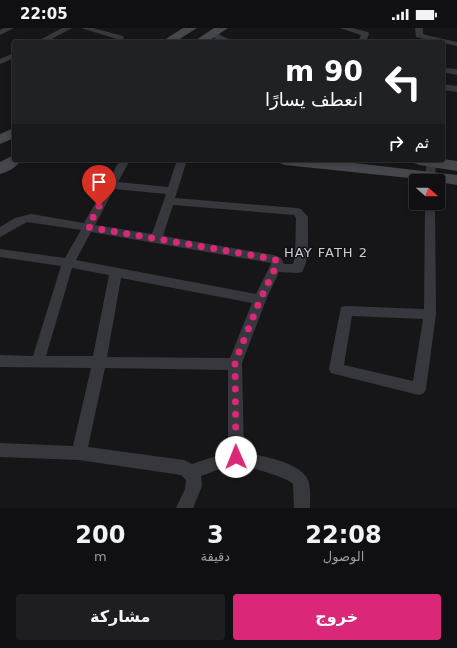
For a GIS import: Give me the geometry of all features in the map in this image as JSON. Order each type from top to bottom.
[{"type":"street","points":[[0,33],[10,28]]},
{"type":"street","points":[[44,40],[68,28]]},
{"type":"street","points":[[85,28],[120,38]]},
{"type":"street","points":[[170,40],[191,28]]},
{"type":"street","points":[[202,40],[222,28]]},
{"type":"street","points":[[344,28],[366,31]]},
{"type":"street","points":[[419,28],[419,35],[438,40]]},
{"type":"street","points":[[211,34],[227,40]]},
{"type":"street","points":[[445,41],[457,44]]},
{"type":"street","points":[[0,62],[12,56]]},
{"type":"street","points":[[445,70],[457,72]]},
{"type":"street","points":[[445,87],[457,89]]},
{"type":"street","points":[[0,169],[12,161]]},
{"type":"street","points":[[38,360],[68,263],[124,162]]},
{"type":"street","points":[[156,239],[181,162]]},
{"type":"street","points":[[313,162],[427,170],[457,166]]},
{"type":"street","points":[[427,170],[457,180]]},
{"type":"street","points":[[2,229],[23,218],[88,227],[274,259],[281,268],[298,269],[301,257],[302,217],[298,212],[170,196],[111,185]]},
{"type":"street","points":[[430,210],[430,314],[419,389],[336,369],[346,311],[430,314]]},
{"type":"street","points":[[0,253],[68,263],[260,300]]},
{"type":"street","points":[[236,457],[235,362],[260,300],[277,264]]},
{"type":"street","points":[[79,453],[99,362],[116,273]]},
{"type":"street","points":[[0,361],[38,360],[229,364],[235,362]]},
{"type":"street","points":[[0,450],[79,453],[184,468],[192,472],[195,478],[195,485],[184,508]]},
{"type":"street","points":[[192,472],[236,457],[284,470],[297,476],[301,482],[302,508]]},
{"type":"district","name":"HAY FATH 2","points":[[326,252]]},
{"type":"route","points":[[99,206],[88,227],[274,259],[277,261],[235,362],[236,457]]}]
